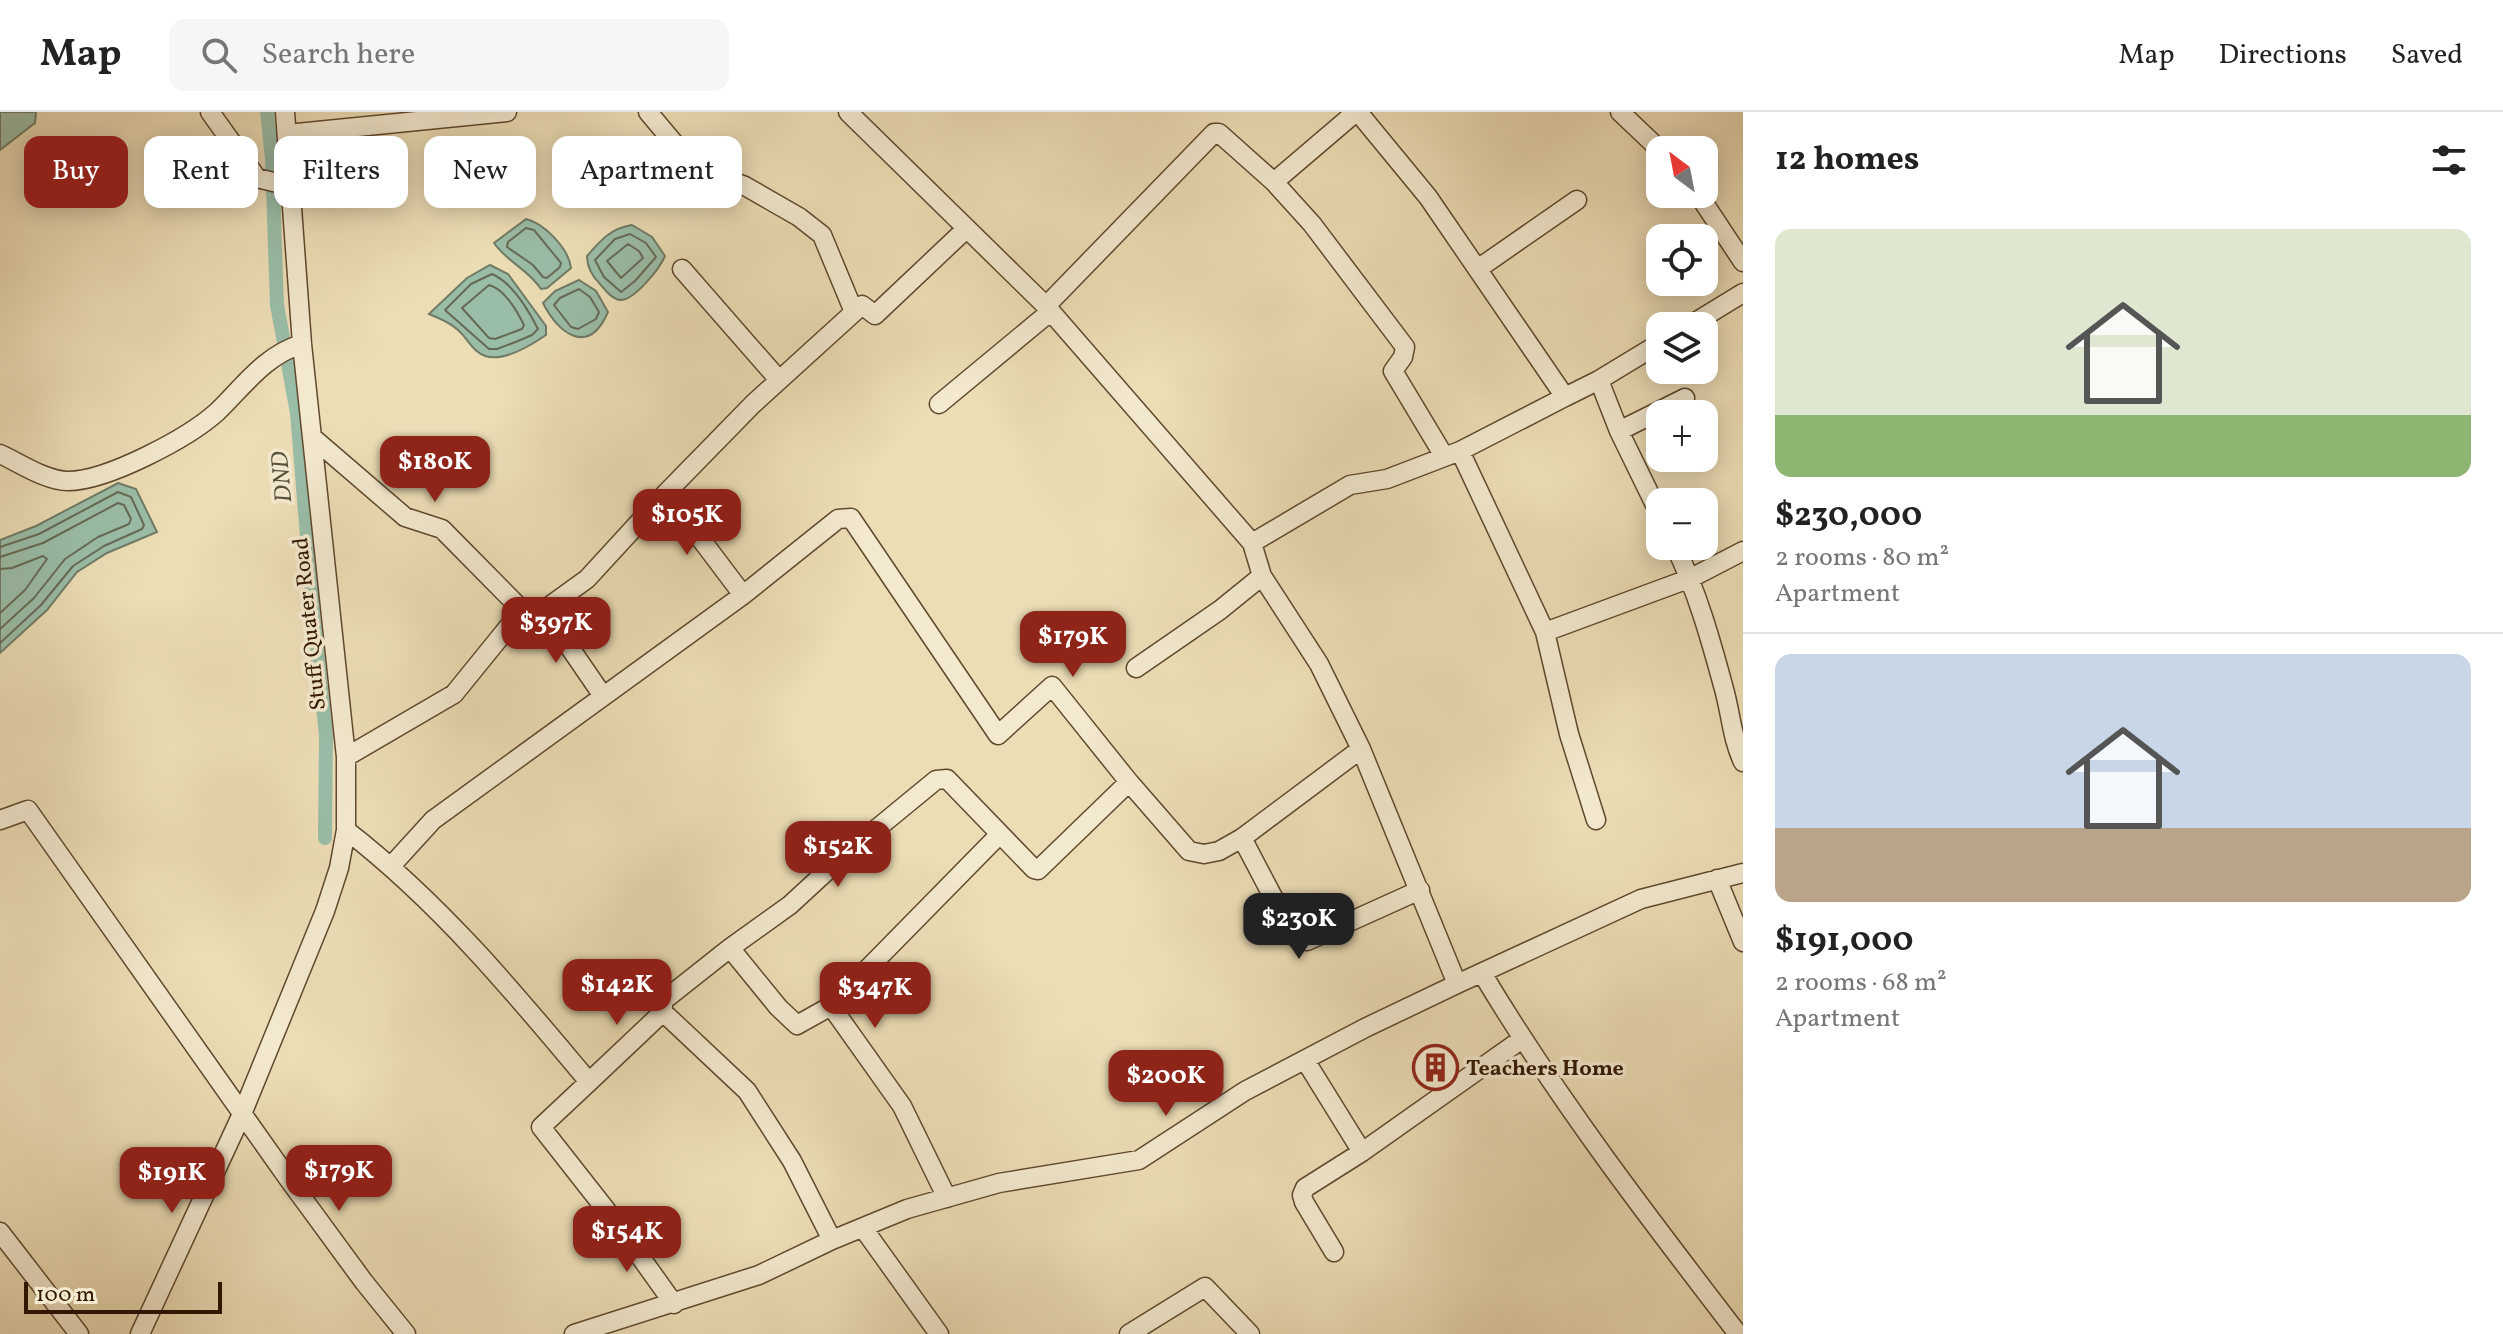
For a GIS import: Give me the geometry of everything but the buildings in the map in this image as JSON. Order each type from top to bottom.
[{"type":"street","points":[[210,112],[257,178],[274,182]]},
{"type":"street","name":"Stuff Quater Road","points":[[285,112],[287,134]]},
{"type":"street","points":[[287,134],[419,116],[507,112]]},
{"type":"street","points":[[648,112],[695,168],[745,186],[799,217],[822,235],[854,312]]},
{"type":"street","points":[[848,112],[1048,309],[1201,480],[1252,543],[1262,576],[1319,664],[1361,749],[1457,984]]},
{"type":"street","points":[[1274,182],[1357,112],[1428,197],[1565,397]]},
{"type":"street","points":[[1620,112],[1646,137]]},
{"type":"street","points":[[939,404],[1048,309],[1214,133],[1219,133],[1274,182],[1312,224],[1405,347],[1403,357],[1393,371],[1452,454],[1545,632],[1569,734],[1596,820]]},
{"type":"street","points":[[1479,268],[1577,200]]},
{"type":"street","name":"Stuff Quater Road","points":[[140,1334],[242,1114],[325,911],[339,868],[346,830],[346,757],[312,437],[289,349],[279,208]]},
{"type":"street","points":[[1707,208],[1743,262]]},
{"type":"street","points":[[312,437],[405,517],[442,529],[522,610],[544,610],[587,579],[666,493],[779,380],[854,312],[862,305],[875,315],[966,229]]},
{"type":"street","points":[[682,269],[779,380]]},
{"type":"street","points":[[1712,312],[1743,293]]},
{"type":"street","points":[[0,454],[54,479],[69,481],[100,475],[147,456],[197,428],[264,363],[289,349]]},
{"type":"street","points":[[1252,543],[1350,485],[1387,479],[1452,454],[1599,380],[1646,351]]},
{"type":"street","points":[[1599,380],[1647,488]]},
{"type":"street","points":[[1619,431],[1685,398]]},
{"type":"street","points":[[666,493],[743,595]]},
{"type":"street","points":[[392,865],[433,820],[743,595],[838,519],[851,518],[998,735],[1052,686],[1189,851],[1204,854],[1219,851],[1242,838],[1361,749]]},
{"type":"street","points":[[1545,632],[1691,578],[1743,551]]},
{"type":"street","points":[[1682,560],[1691,578],[1725,692],[1735,745],[1743,762]]},
{"type":"street","points":[[1136,668],[1220,610],[1262,576]]},
{"type":"street","points":[[346,757],[454,694],[522,610]]},
{"type":"street","points":[[544,610],[603,696]]},
{"type":"street","points":[[674,1304],[614,1220],[541,1127],[663,1012],[663,1001],[790,905],[841,858],[936,780],[947,779],[999,835],[1038,870],[1129,782]]},
{"type":"street","points":[[0,820],[28,810],[242,1114],[364,1282],[406,1334]]},
{"type":"street","points":[[346,830],[392,865],[491,965],[589,1082]]},
{"type":"street","points":[[730,948],[778,1007],[797,1025],[831,1006],[999,835]]},
{"type":"street","points":[[1242,838],[1293,935],[1299,940],[1307,941],[1420,890]]},
{"type":"street","points":[[574,1334],[759,1275],[907,1209],[999,1183],[1139,1160],[1245,1091],[1457,984],[1641,899],[1743,873]]},
{"type":"street","points":[[1717,879],[1743,942]]},
{"type":"street","points":[[1482,973],[1522,1039],[1649,1220],[1738,1334]]},
{"type":"street","points":[[831,1006],[902,1106],[947,1198]]},
{"type":"street","points":[[663,1012],[747,1091],[792,1161],[832,1240]]},
{"type":"street","points":[[1334,1252],[1302,1195],[1305,1188],[1362,1152],[1522,1039]]},
{"type":"street","points":[[1305,1060],[1362,1152]]},
{"type":"street","points":[[863,1228],[939,1334]]},
{"type":"street","points":[[0,1232],[79,1334]]},
{"type":"street","points":[[1129,1334],[1205,1287],[1250,1334]]},
{"type":"water","points":[[0,112],[36,112],[35,123],[0,150]]},
{"type":"water","points":[[526,219],[548,231],[561,245],[569,261],[571,268],[547,288],[541,289],[494,243]]},
{"type":"water","points":[[632,225],[652,237],[665,256],[639,290],[620,300],[609,294],[595,278],[587,256],[612,232]]},
{"type":"water","points":[[490,265],[508,274],[546,326],[546,335],[531,344],[513,353],[494,357],[478,352],[454,327],[429,314],[467,278]]},
{"type":"water","points":[[579,280],[596,291],[608,312],[592,334],[583,337],[566,332],[543,303],[555,291]]},
{"type":"water","points":[[118,483],[136,489],[157,532],[107,553],[77,572],[47,610],[0,653],[0,540],[36,526]]},
{"type":"waterway","name":"DND","points":[[267,112],[272,159],[277,305],[297,413],[326,735],[325,838]]},
{"type":"place","name":"Teachers Home","points":[[1435,1067]]}]
